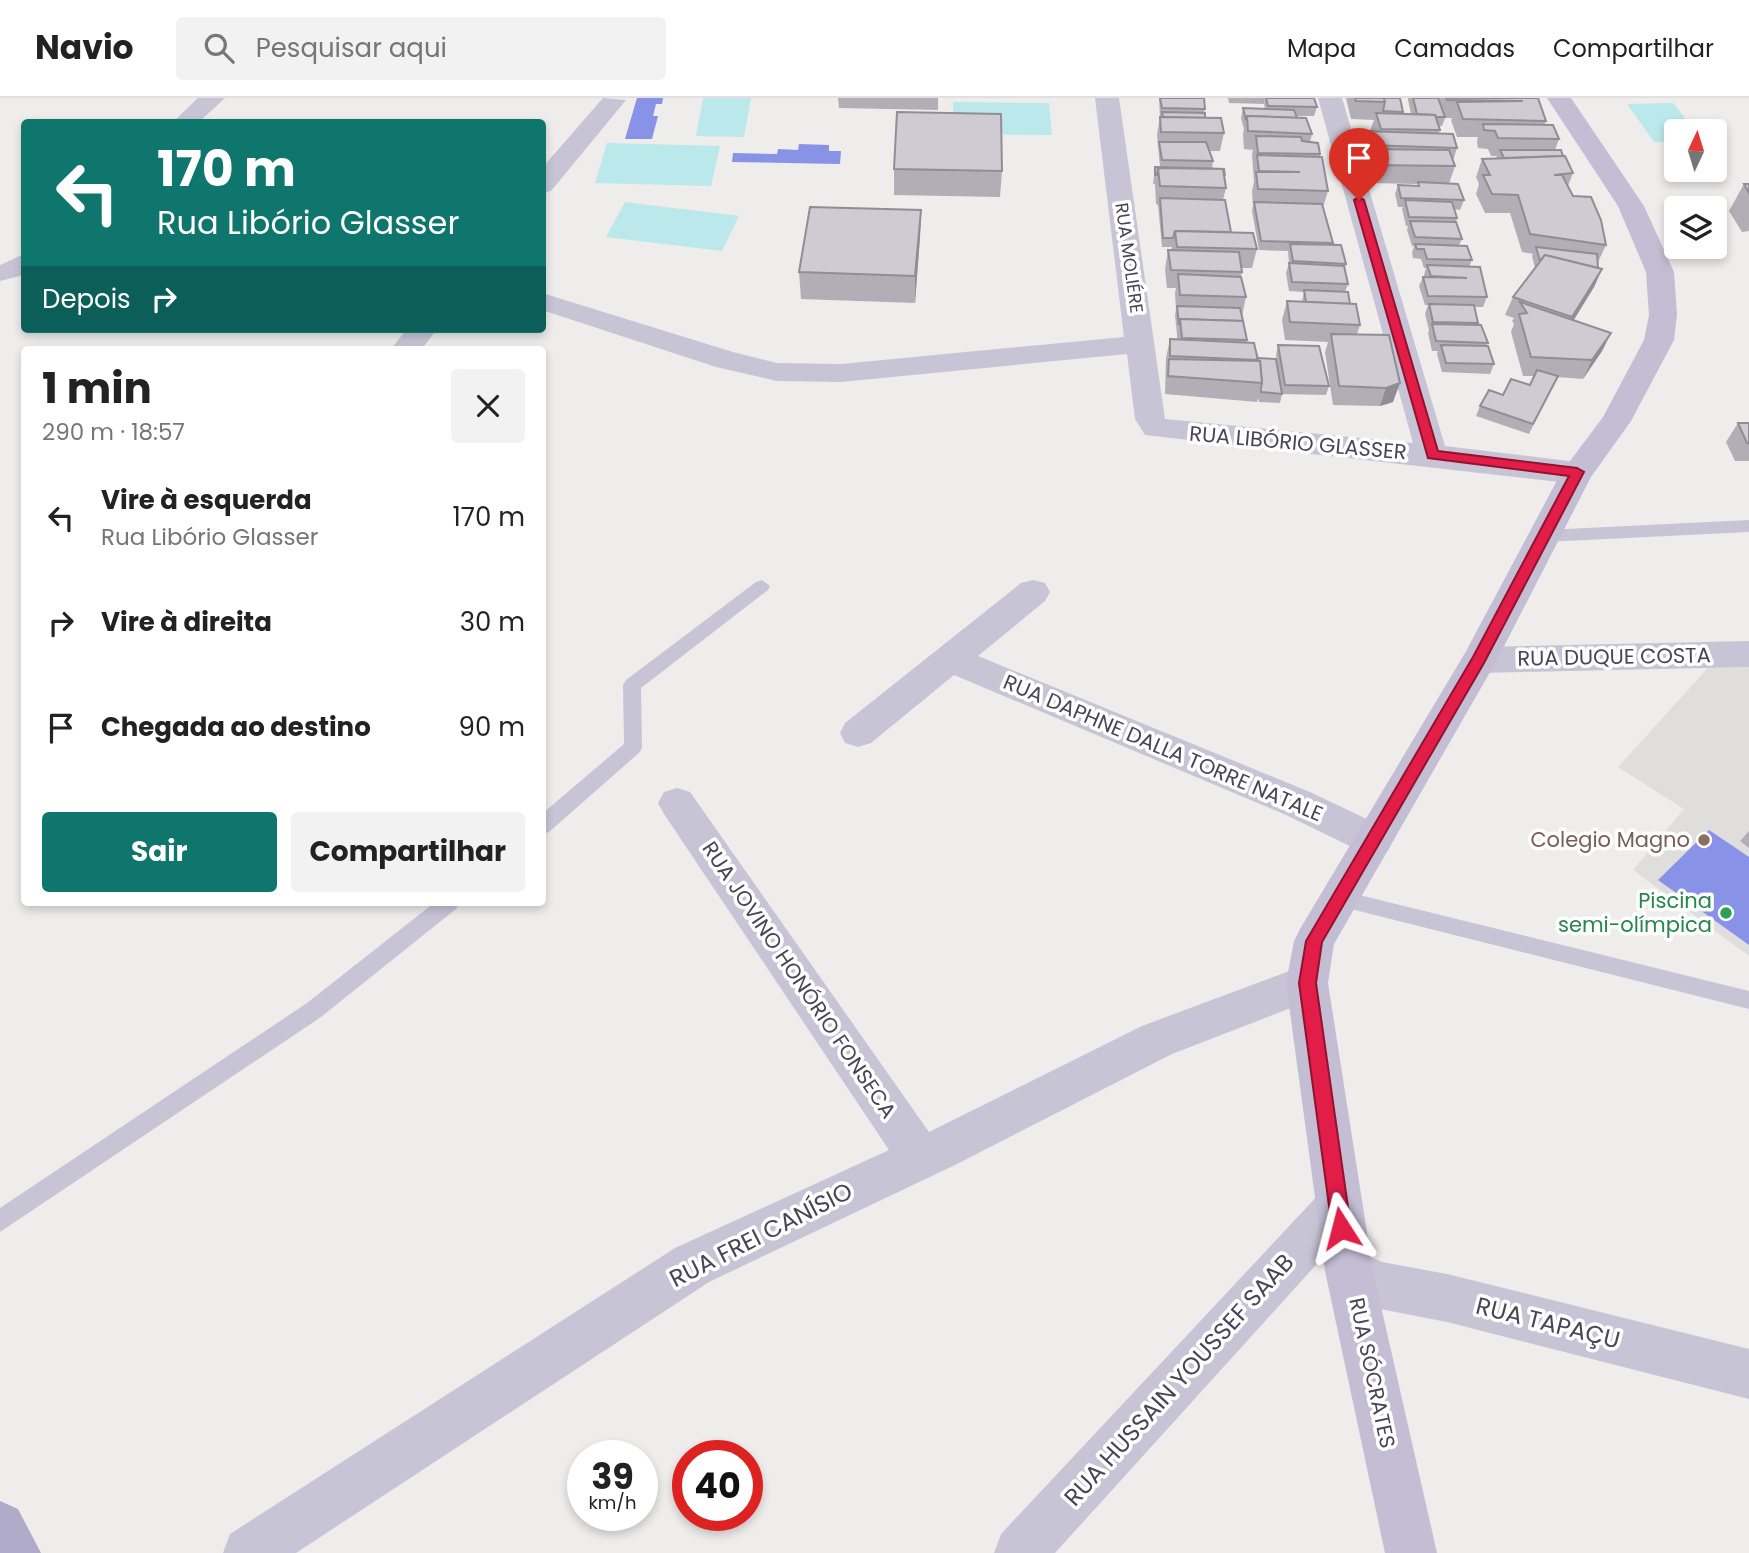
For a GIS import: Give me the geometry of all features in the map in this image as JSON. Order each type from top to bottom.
[{"type":"main road","points":[[0,1527],[15,1553]]},
{"type":"street","points":[[188,119],[213,98]]},
{"type":"street","name":"RUA MOLIÉRE","points":[[1107,98],[1150,419]]},
{"type":"street","points":[[1330,98],[1432,455]]},
{"type":"street","name":"RUA SÓCRATES","points":[[1411,1553],[1349,1271],[1307,983],[1314,941],[1479,660],[1577,472],[1616,421],[1659,340],[1662,315],[1660,272],[1631,206],[1559,98]]},
{"type":"street","points":[[546,180],[614,100]]},
{"type":"street","points":[[546,302],[726,360],[777,372],[841,373],[1142,344]]},
{"type":"street","name":"RUA LIBÓRIO GLASSER","points":[[1150,419],[1156,428],[1171,431],[1432,455],[1577,472]]},
{"type":"street","points":[[858,733],[1033,592]]},
{"type":"street","name":"RUA DUQUE COSTA","points":[[1479,660],[1749,654]]},
{"type":"street","name":"RUA DAPHNE DALLA TORRE NATALE","points":[[950,659],[1297,803],[1374,840]]},
{"type":"street","name":"RUA JOVINO HONÓRIO FONSECA","points":[[677,803],[920,1157]]},
{"type":"street","name":"RUA FREI CANÍSIO","points":[[249,1553],[692,1265],[1157,1040],[1307,983]]},
{"type":"street","name":"RUA HUSSAIN YOUSSEF SAAB","points":[[1020,1553],[1338,1207]]},
{"type":"street","name":"RUA TAPAÇU","points":[[1349,1271],[1380,1285],[1447,1298],[1749,1374]]},
{"type":"lane","points":[[1545,536],[1749,526]]},
{"type":"lane","points":[[546,823],[634,747],[632,685],[762,586]]},
{"type":"lane","points":[[1339,898],[1749,1000]]},
{"type":"lane","points":[[0,1221],[314,1010],[445,906]]},
{"type":"shaded area","points":[[703,98],[751,98],[744,137],[696,136]]},
{"type":"shaded area","points":[[953,102],[1049,103],[1052,135],[954,134]]},
{"type":"shaded area","points":[[1673,103],[1686,119],[1664,119],[1664,142],[1654,142],[1627,104]]},
{"type":"shaded area","points":[[607,143],[720,146],[711,186],[595,183]]},
{"type":"shaded area","points":[[625,202],[739,216],[722,251],[606,237]]},
{"type":"shaded area","name":"Colegio Magno","points":[[1749,667],[1749,956],[1633,870],[1684,809],[1618,767],[1708,668]]},
{"type":"water","points":[[637,98],[663,98],[662,104],[656,104],[653,116],[658,116],[652,139],[625,139]]},
{"type":"water","points":[[799,144],[829,145],[829,151],[841,151],[840,164],[732,162],[733,153],[777,154],[778,149],[798,150]]},
{"type":"water","name":"Piscina semi-olímpica","points":[[1709,830],[1749,857],[1749,945],[1658,880]]},
{"type":"building","points":[[1160,98],[1204,98],[1205,109],[1162,108]]},
{"type":"building","points":[[1266,98],[1314,98],[1317,107],[1268,106]]},
{"type":"building","points":[[1355,98],[1384,98],[1385,102],[1356,101]]},
{"type":"building","points":[[1384,98],[1400,98],[1403,112],[1383,111]]},
{"type":"building","points":[[1413,98],[1438,98],[1445,117],[1417,114]]},
{"type":"building","points":[[1446,98],[1538,98],[1546,121],[1463,119],[1457,102],[1523,101]]},
{"type":"building","points":[[1243,108],[1294,110],[1297,118],[1247,116],[1246,120]]},
{"type":"building","points":[[897,112],[1001,114],[1002,171],[894,169]]},
{"type":"building","points":[[1162,112],[1205,113],[1205,118],[1163,117]]},
{"type":"building","points":[[1376,113],[1435,115],[1440,130],[1381,129]]},
{"type":"building","points":[[1247,116],[1306,118],[1312,134],[1248,131]]},
{"type":"building","points":[[1160,117],[1221,118],[1224,133],[1161,132]]},
{"type":"building","points":[[1483,124],[1553,125],[1559,139],[1498,138],[1495,131],[1484,130]]},
{"type":"building","points":[[1364,131],[1453,134],[1457,148],[1367,145]]},
{"type":"building","points":[[1256,136],[1301,137],[1302,141],[1318,143],[1320,154],[1258,153]]},
{"type":"building","points":[[1159,142],[1206,142],[1213,161],[1162,160]]},
{"type":"building","points":[[1369,149],[1449,150],[1455,166],[1373,165]]},
{"type":"building","points":[[1500,150],[1561,150],[1563,156],[1504,158]]},
{"type":"building","points":[[1257,155],[1322,157],[1328,191],[1258,189],[1256,172],[1300,172],[1259,171]]},
{"type":"building","points":[[1565,156],[1573,173],[1554,175],[1562,175],[1573,196],[1591,197],[1601,220],[1606,245],[1530,234],[1518,195],[1492,194],[1483,175],[1490,175],[1482,159]]},
{"type":"building","points":[[1155,167],[1224,169],[1225,176],[1223,169],[1158,168],[1155,175]]},
{"type":"building","points":[[1158,168],[1223,169],[1226,188],[1160,186]]},
{"type":"building","points":[[1418,182],[1458,184],[1464,200],[1401,198],[1398,185],[1419,186]]},
{"type":"building","points":[[1160,198],[1225,200],[1231,232],[1175,231],[1173,238],[1163,238]]},
{"type":"building","points":[[1405,200],[1452,202],[1457,218],[1409,217]]},
{"type":"building","points":[[1254,202],[1322,204],[1333,243],[1261,241]]},
{"type":"building","points":[[810,207],[921,210],[915,276],[799,272]]},
{"type":"building","points":[[1410,221],[1456,222],[1462,239],[1415,237]]},
{"type":"building","points":[[1175,231],[1253,233],[1257,249],[1177,247]]},
{"type":"building","points":[[1290,244],[1341,245],[1346,264],[1293,261]]},
{"type":"building","points":[[1415,244],[1467,246],[1472,260],[1427,259],[1424,249],[1417,249]]},
{"type":"building","points":[[1536,247],[1597,254],[1598,268],[1545,255],[1540,261]]},
{"type":"building","points":[[1168,250],[1239,252],[1242,272],[1171,270]]},
{"type":"building","points":[[1545,255],[1602,269],[1572,317],[1513,297]]},
{"type":"building","points":[[1289,263],[1344,266],[1348,284],[1292,282]]},
{"type":"building","points":[[1427,265],[1480,267],[1487,297],[1428,296],[1423,277],[1467,278],[1431,276]]},
{"type":"building","points":[[1178,274],[1241,277],[1246,297],[1180,295]]},
{"type":"building","points":[[1304,290],[1348,292],[1350,304],[1306,302]]},
{"type":"building","points":[[1287,301],[1356,304],[1360,325],[1290,322]]},
{"type":"building","points":[[1520,302],[1611,333],[1592,360],[1531,357],[1519,314],[1527,313]]},
{"type":"building","points":[[1429,304],[1474,305],[1478,323],[1433,322]]},
{"type":"building","points":[[1177,306],[1240,308],[1243,321],[1180,319],[1179,325]]},
{"type":"building","points":[[1180,319],[1243,321],[1247,340],[1182,338]]},
{"type":"building","points":[[1432,324],[1481,325],[1488,343],[1436,341]]},
{"type":"building","points":[[1331,334],[1389,335],[1400,383],[1386,388],[1339,386]]},
{"type":"building","points":[[1170,339],[1254,343],[1258,360],[1170,356]]},
{"type":"building","points":[[1278,345],[1319,346],[1329,386],[1285,385]]},
{"type":"building","points":[[1441,345],[1488,346],[1494,364],[1446,363]]},
{"type":"building","points":[[1257,358],[1276,359],[1282,394],[1261,392],[1260,361]]},
{"type":"building","points":[[1169,359],[1260,361],[1262,383],[1168,376]]},
{"type":"building","points":[[1537,370],[1558,376],[1533,424],[1480,406],[1489,390],[1503,395],[1511,379],[1530,385]]},
{"type":"building","points":[[1738,423],[1749,423],[1749,443],[1747,443]]},
{"type":"place","name":"Colegio Magno","points":[[1704,840]]},
{"type":"place","name":"Piscina semi-olímpica","points":[[1726,913]]},
{"type":"route","points":[[1341,1228],[1307,983],[1314,941],[1479,660],[1577,472],[1432,455],[1359,200]]}]
